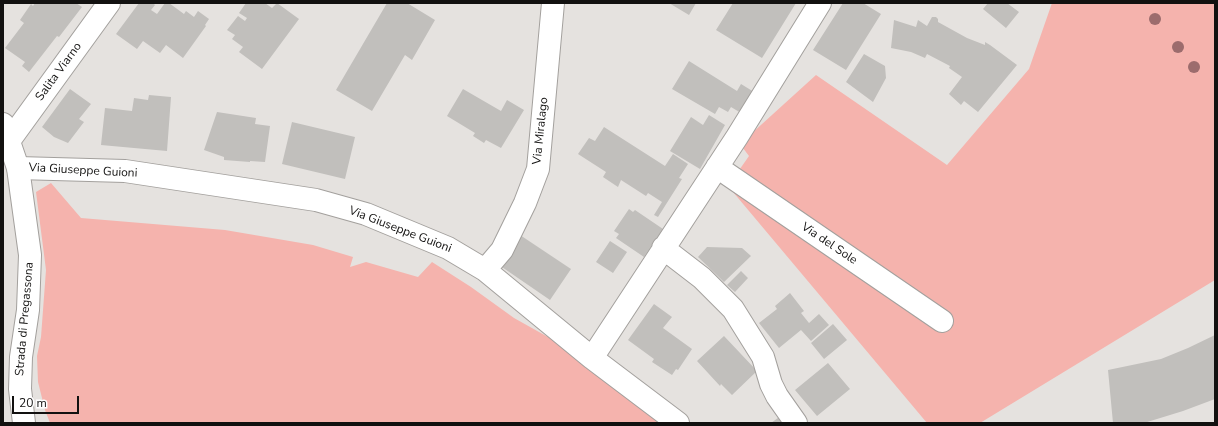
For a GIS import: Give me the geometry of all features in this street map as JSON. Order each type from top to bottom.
[{"type":"street","name":"Salita Viarno","points":[[6,132],[109,3]]},
{"type":"street","name":"Via Miralago","points":[[485,270],[502,250],[525,203],[538,170],[553,3]]},
{"type":"street","points":[[592,358],[737,137],[820,3]]},
{"type":"street","name":"Strada di Pregassona","points":[[6,132],[18,168],[30,255],[28,310],[21,357],[20,390],[24,423]]},
{"type":"street","name":"Via del Sole","points":[[717,167],[942,320]]},
{"type":"street","name":"Via Giuseppe Guioni","points":[[18,168],[125,171],[316,200],[366,214],[448,248],[485,270],[592,358],[678,423]]},
{"type":"street","points":[[663,248],[702,278],[733,310],[763,357],[771,384],[777,396],[796,423]]},
{"type":"shaded area","points":[[1052,3],[1215,3],[1215,280],[980,423],[927,423],[728,186],[749,156],[740,144],[816,75],[947,165],[1029,69]]},
{"type":"shaded area","points":[[51,183],[81,218],[225,230],[313,245],[353,257],[350,267],[366,262],[418,277],[432,262],[471,287],[514,318],[573,351],[653,406],[657,423],[50,423],[38,382],[37,356],[41,337],[46,270],[36,192]]},
{"type":"building","points":[[35,3],[76,3],[82,7],[29,72],[22,66],[25,62],[5,48],[24,23],[20,20],[31,4],[33,6]]},
{"type":"building","points":[[139,3],[153,3],[155,5],[151,10],[157,14],[165,3],[169,3],[184,14],[186,11],[194,17],[198,11],[209,19],[205,25],[206,26],[183,58],[166,45],[160,53],[143,41],[137,49],[116,34]]},
{"type":"building","points":[[246,3],[265,3],[272,8],[277,3],[299,19],[262,69],[239,52],[243,47],[232,39],[235,35],[227,30],[238,16],[245,21],[247,18],[239,13]]},
{"type":"building","points":[[387,3],[407,3],[435,20],[412,60],[405,55],[372,111],[336,90]]},
{"type":"building","points":[[669,3],[696,3],[689,15]]},
{"type":"building","points":[[733,3],[796,3],[762,58],[716,30]]},
{"type":"building","points":[[843,3],[863,3],[881,14],[846,70],[813,50]]},
{"type":"building","points":[[988,3],[1007,3],[1019,12],[1006,28],[983,9]]},
{"type":"building","points":[[932,17],[936,17],[938,22],[967,38],[985,45],[985,42],[1017,65],[978,112],[964,101],[961,105],[949,94],[962,77],[949,68],[950,66],[927,54],[925,58],[911,52],[891,48],[894,20],[916,27],[918,20],[927,26]]},
{"type":"building","points":[[864,54],[885,66],[886,78],[873,102],[846,82]]},
{"type":"building","points":[[689,61],[737,91],[741,84],[754,92],[741,113],[731,107],[728,112],[719,107],[715,114],[672,89]]},
{"type":"building","points":[[70,89],[91,104],[79,119],[84,122],[68,143],[54,137],[42,127]]},
{"type":"building","points":[[463,89],[501,111],[507,100],[524,110],[501,148],[486,140],[484,143],[473,136],[475,133],[447,116]]},
{"type":"building","points":[[149,95],[171,97],[167,151],[101,145],[105,108],[132,111],[134,98],[148,100]]},
{"type":"building","points":[[217,112],[256,118],[255,124],[270,126],[265,162],[224,160],[224,157],[204,150]]},
{"type":"building","points":[[709,115],[725,125],[700,169],[670,151],[691,117],[703,125]]},
{"type":"building","points":[[292,122],[355,137],[345,179],[282,164]]},
{"type":"building","points":[[604,127],[665,166],[673,154],[688,164],[679,178],[682,179],[658,217],[654,215],[662,202],[648,193],[646,196],[621,180],[618,187],[603,177],[606,172],[578,154],[589,138],[595,141]]},
{"type":"building","points":[[629,209],[633,212],[635,210],[663,229],[644,257],[616,238],[619,234],[614,231]]},
{"type":"building","points":[[520,235],[571,269],[550,300],[499,265]]},
{"type":"building","points":[[610,241],[627,252],[613,273],[596,262]]},
{"type":"building","points":[[707,247],[742,248],[751,256],[724,282],[698,257]]},
{"type":"building","points":[[741,271],[748,278],[735,292],[727,285]]},
{"type":"building","points":[[790,293],[804,311],[801,313],[809,323],[819,314],[829,325],[811,341],[801,330],[779,348],[759,323],[777,309],[775,306]]},
{"type":"building","points":[[654,304],[672,317],[663,328],[692,349],[678,370],[676,369],[672,375],[652,362],[654,359],[628,340]]},
{"type":"building","points":[[833,324],[847,340],[824,359],[811,343]]},
{"type":"building","points":[[1215,335],[1215,399],[1144,423],[1113,423],[1108,370],[1161,359]]},
{"type":"building","points":[[724,336],[757,371],[732,395],[721,384],[720,386],[697,361]]},
{"type":"building","points":[[828,363],[850,389],[817,416],[795,390]]},
{"type":"building","points":[[782,415],[788,423],[771,423]]}]
